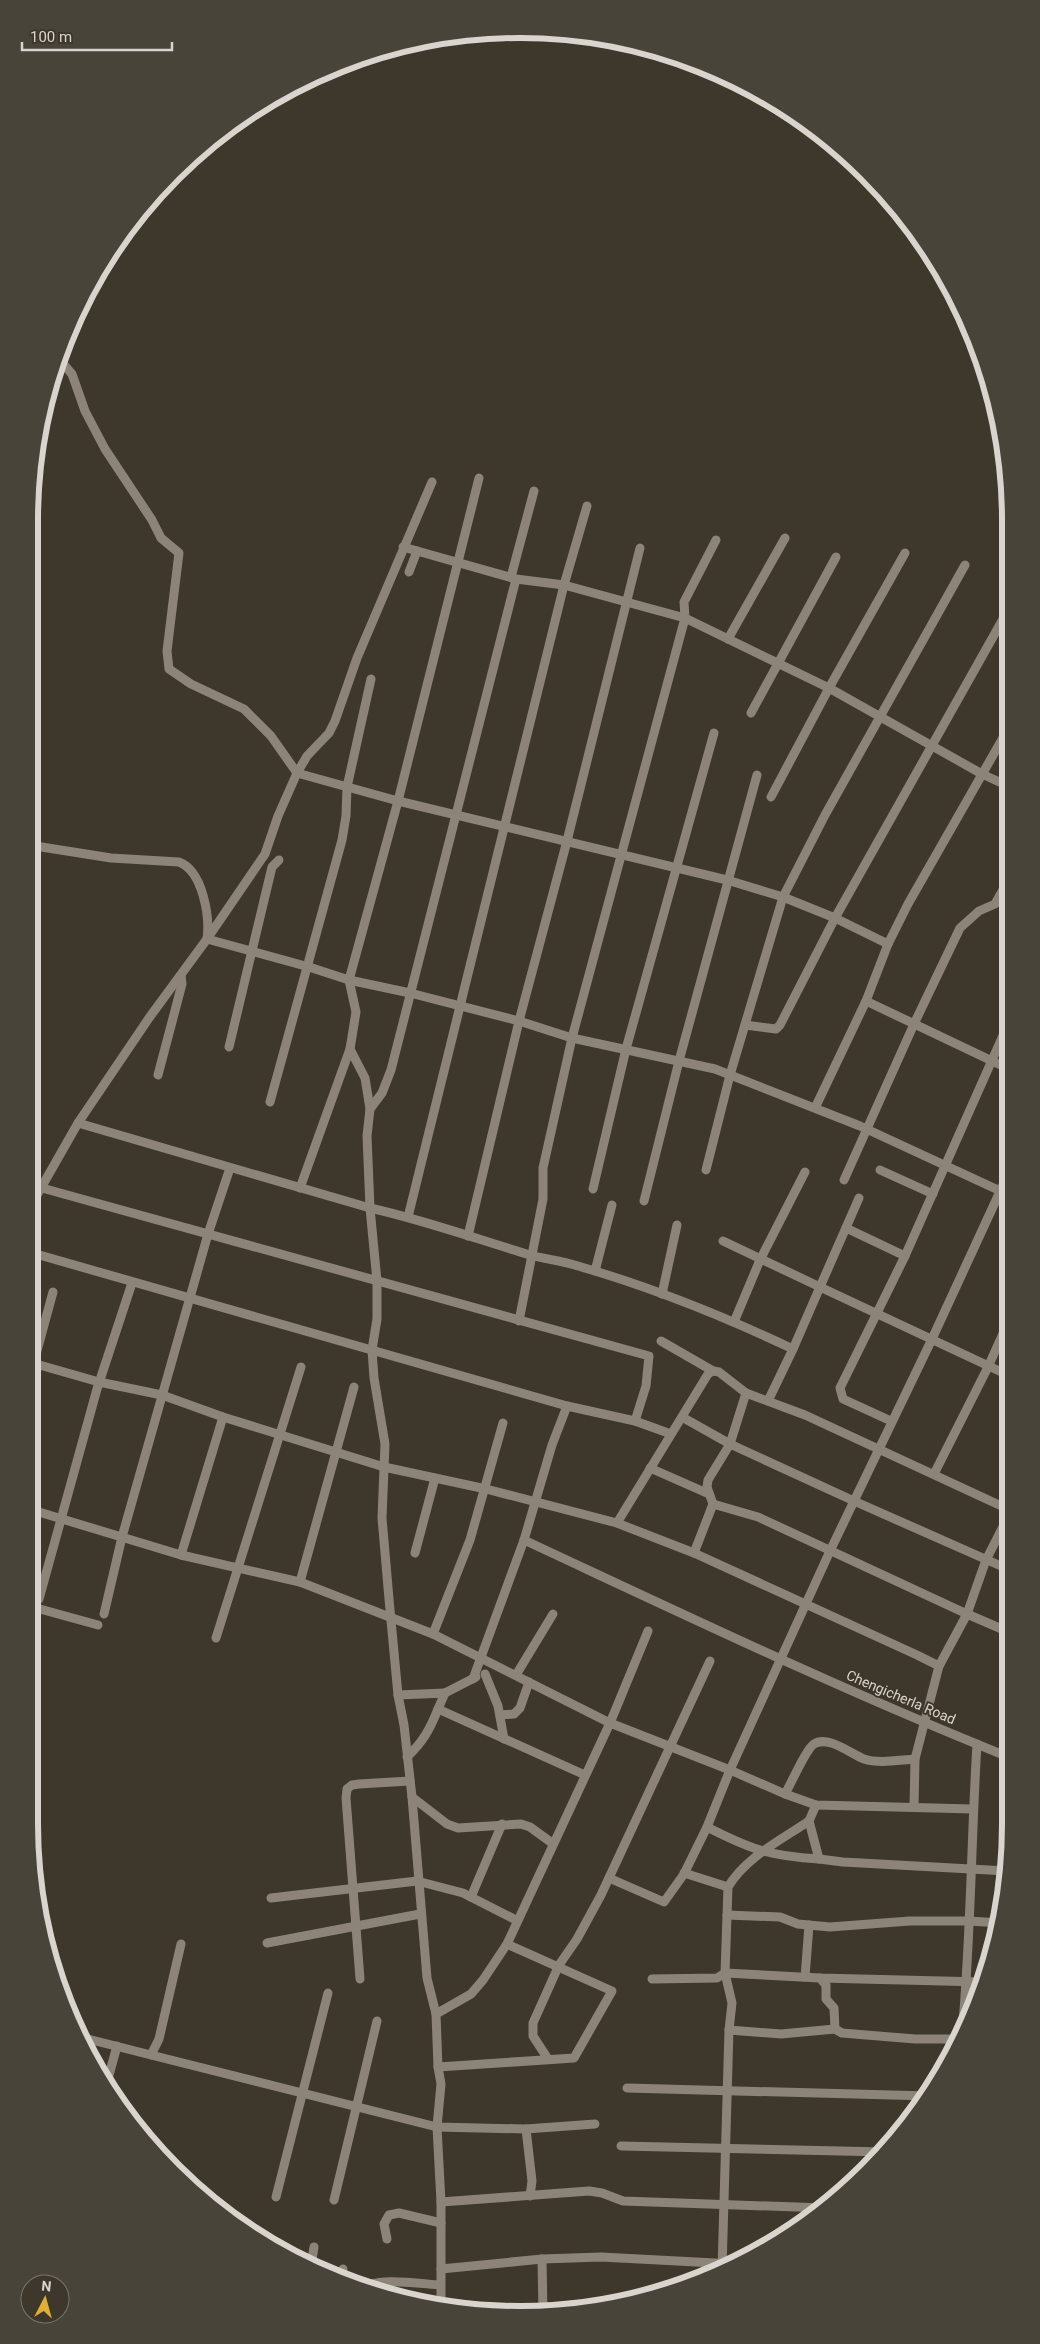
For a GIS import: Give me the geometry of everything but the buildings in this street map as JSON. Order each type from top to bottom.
[{"type":"street","points":[[63,364],[72,374],[85,411],[105,449],[142,504],[161,538],[179,553],[168,642],[169,669],[191,684],[244,709],[271,736],[297,773],[398,802],[504,825],[622,856],[676,866],[727,880],[783,897],[835,918],[888,944]]},
{"type":"street","points":[[300,1188],[350,1049],[356,1012],[349,980],[398,802],[480,478]]},
{"type":"street","points":[[38,1194],[78,1123],[149,1018],[207,940],[265,854],[278,816],[297,773],[307,756],[329,733],[335,721],[357,658],[432,482]]},
{"type":"street","points":[[370,1109],[382,1093],[391,1070],[456,816],[534,491]]},
{"type":"street","points":[[408,1216],[564,585],[587,506]]},
{"type":"street","points":[[728,639],[785,538]]},
{"type":"street","points":[[518,1321],[533,1256],[543,1199],[543,1168],[572,1038],[684,618],[684,602],[716,540]]},
{"type":"street","points":[[404,547],[514,578],[564,585],[684,618],[829,688],[982,774],[1002,783]]},
{"type":"street","points":[[468,1236],[518,1021],[567,841],[640,548]]},
{"type":"street","points":[[409,572],[417,550]]},
{"type":"street","points":[[772,797],[829,688],[905,553]]},
{"type":"street","points":[[751,713],[836,557]]},
{"type":"street","points":[[706,1170],[730,1075],[783,897],[879,717],[966,565]]},
{"type":"street","points":[[745,1025],[776,1029],[835,918],[1002,623]]},
{"type":"street","points":[[270,1102],[309,967],[342,840],[346,816],[347,787],[371,679]]},
{"type":"street","points":[[593,1189],[626,1049],[714,733]]},
{"type":"street","points":[[815,1108],[866,1001],[888,944],[908,904],[1002,739]]},
{"type":"street","points":[[644,1201],[678,1061],[757,775]]},
{"type":"street","points":[[38,846],[111,858],[179,862],[188,865],[193,872],[205,901],[208,918],[207,940]]},
{"type":"street","points":[[229,1047],[272,866],[279,860]]},
{"type":"street","points":[[844,1180],[866,1128],[960,928],[979,911],[995,904],[1002,892]]},
{"type":"street","points":[[207,940],[309,967],[349,980],[410,993],[518,1021],[572,1038],[678,1061],[730,1075],[866,1128],[1002,1192]]},
{"type":"street","points":[[158,1075],[182,984],[181,975]]},
{"type":"street","points":[[866,1001],[1002,1066]]},
{"type":"street","points":[[891,1421],[842,1399],[840,1392],[841,1384],[905,1256],[1002,1037]]},
{"type":"street","points":[[350,1049],[365,1078],[370,1109],[367,1136],[370,1208],[377,1281],[377,1319],[372,1350],[374,1378],[386,1444],[382,1518],[398,1695],[412,1798],[426,1978],[436,2014],[438,2067],[441,2084],[438,2127],[441,2202],[441,2299]]},
{"type":"street","points":[[78,1123],[370,1208],[408,1216],[533,1256],[594,1271],[662,1294],[734,1322],[793,1349]]},
{"type":"street","points":[[104,1614],[122,1537],[162,1395],[208,1234],[230,1168]]},
{"type":"street","points":[[880,1170],[933,1194]]},
{"type":"street","points":[[734,1322],[760,1260],[805,1172]]},
{"type":"street","points":[[609,1878],[664,1902],[684,1872],[707,1827],[730,1770],[830,1550],[932,1339],[1002,1185]]},
{"type":"street","points":[[42,1188],[649,1356],[646,1386],[634,1421]]},
{"type":"street","points":[[768,1401],[793,1349],[859,1198]]},
{"type":"street","points":[[594,1271],[612,1205]]},
{"type":"street","points":[[662,1294],[677,1225]]},
{"type":"street","points":[[846,1228],[905,1256]]},
{"type":"street","points":[[722,1241],[1002,1373]]},
{"type":"street","points":[[38,1255],[190,1300],[567,1406],[634,1421],[671,1434]]},
{"type":"street","points":[[39,1599],[60,1517],[99,1382],[132,1283]]},
{"type":"street","points":[[38,1340],[53,1292]]},
{"type":"street","points":[[934,1474],[1002,1336]]},
{"type":"street","points":[[661,1341],[713,1371],[719,1372],[746,1393],[806,1415],[1002,1507]]},
{"type":"street","points":[[38,1364],[99,1382],[162,1395],[280,1436],[384,1467],[486,1489],[617,1523],[806,1603],[938,1666]]},
{"type":"street","points":[[216,1638],[301,1367]]},
{"type":"street","points":[[617,1523],[708,1374],[713,1371]]},
{"type":"street","points":[[300,1582],[354,1387]]},
{"type":"street","points":[[746,1393],[730,1444],[711,1473],[707,1487],[714,1504],[758,1517],[1002,1629]]},
{"type":"street","points":[[473,1679],[479,1657],[524,1540],[552,1445],[567,1406]]},
{"type":"street","points":[[682,1416],[730,1444],[854,1502],[1002,1567]]},
{"type":"street","points":[[182,1554],[223,1417]]},
{"type":"street","points":[[433,1634],[470,1540],[486,1489],[503,1423]]},
{"type":"street","points":[[650,1468],[709,1494]]},
{"type":"street","points":[[415,1553],[435,1478]]},
{"type":"street","points":[[694,1554],[714,1504]]},
{"type":"street","points":[[38,1511],[182,1554],[300,1582],[391,1616],[433,1634],[610,1722],[816,1805],[973,1809]]},
{"type":"street","points":[[914,1806],[915,1758],[938,1666],[967,1614],[986,1560],[1002,1527]]},
{"type":"street","name":"Chengicherla Road","points":[[524,1540],[923,1723],[1002,1754]]},
{"type":"street","points":[[38,1609],[98,1626]]},
{"type":"street","points":[[516,1675],[553,1614]]},
{"type":"street","points":[[436,2014],[471,1994],[483,1980],[507,1944],[516,1920],[610,1722],[648,1631]]},
{"type":"street","points":[[548,2060],[532,2030],[532,2023],[559,1965],[577,1939],[609,1878],[710,1661]]},
{"type":"street","points":[[398,1695],[445,1693],[499,1667]]},
{"type":"street","points":[[485,1674],[500,1715],[504,1739]]},
{"type":"street","points":[[500,1715],[514,1714],[520,1708],[529,1682]]},
{"type":"street","points":[[407,1757],[421,1744],[431,1727],[445,1693]]},
{"type":"street","points":[[438,1709],[585,1775]]},
{"type":"street","points":[[785,1794],[808,1749],[815,1743],[823,1742],[834,1745],[874,1761],[915,1758]]},
{"type":"street","points":[[964,2013],[977,1744]]},
{"type":"street","points":[[360,1979],[347,1789],[359,1784],[410,1781]]},
{"type":"street","points":[[412,1798],[447,1824],[458,1828],[521,1824],[530,1827],[552,1843]]},
{"type":"street","points":[[722,2262],[729,2030],[732,2002],[725,1973],[728,1887],[735,1875],[762,1852],[809,1820],[816,1805]]},
{"type":"street","points":[[809,1820],[818,1859]]},
{"type":"street","points":[[471,1898],[502,1824]]},
{"type":"street","points":[[707,1827],[745,1846],[762,1852],[788,1857],[847,1863],[1000,1871]]},
{"type":"street","points":[[684,1872],[728,1887]]},
{"type":"street","points":[[271,1898],[417,1881],[462,1893],[516,1920]]},
{"type":"street","points":[[267,1944],[356,1925],[420,1914]]},
{"type":"street","points":[[727,1915],[780,1917],[798,1924],[830,1927],[910,1921],[992,1922]]},
{"type":"street","points":[[805,1978],[809,1925]]},
{"type":"street","points":[[151,2055],[159,2039],[181,1944]]},
{"type":"street","points":[[438,2067],[574,2058],[612,1991],[559,1965],[507,1944]]},
{"type":"street","points":[[652,1979],[717,1978],[725,1973],[805,1978],[976,1982]]},
{"type":"street","points":[[820,1978],[826,1985],[826,1999],[834,2008],[835,2029]]},
{"type":"street","points":[[276,2197],[328,1993]]},
{"type":"street","points":[[334,2200],[378,2021]]},
{"type":"street","points":[[729,2030],[781,2034],[835,2029],[842,2033],[880,2037],[952,2039]]},
{"type":"street","points":[[88,2039],[438,2127],[526,2129],[595,2124]]},
{"type":"street","points":[[109,2076],[117,2046]]},
{"type":"street","points":[[626,2088],[918,2096]]},
{"type":"street","points":[[526,2129],[532,2181],[530,2196]]},
{"type":"street","points":[[620,2146],[874,2152]]},
{"type":"street","points":[[441,2202],[589,2191],[602,2192],[624,2201],[813,2208]]},
{"type":"street","points":[[387,2239],[384,2224],[389,2215],[399,2213],[441,2223]]},
{"type":"street","points":[[312,2259],[314,2247]]},
{"type":"street","points":[[442,2269],[542,2259],[601,2257],[715,2265]]},
{"type":"street","points":[[542,2259],[543,2305]]},
{"type":"street","points":[[342,2272],[343,2268]]},
{"type":"street","points":[[372,2283],[440,2285]]}]
